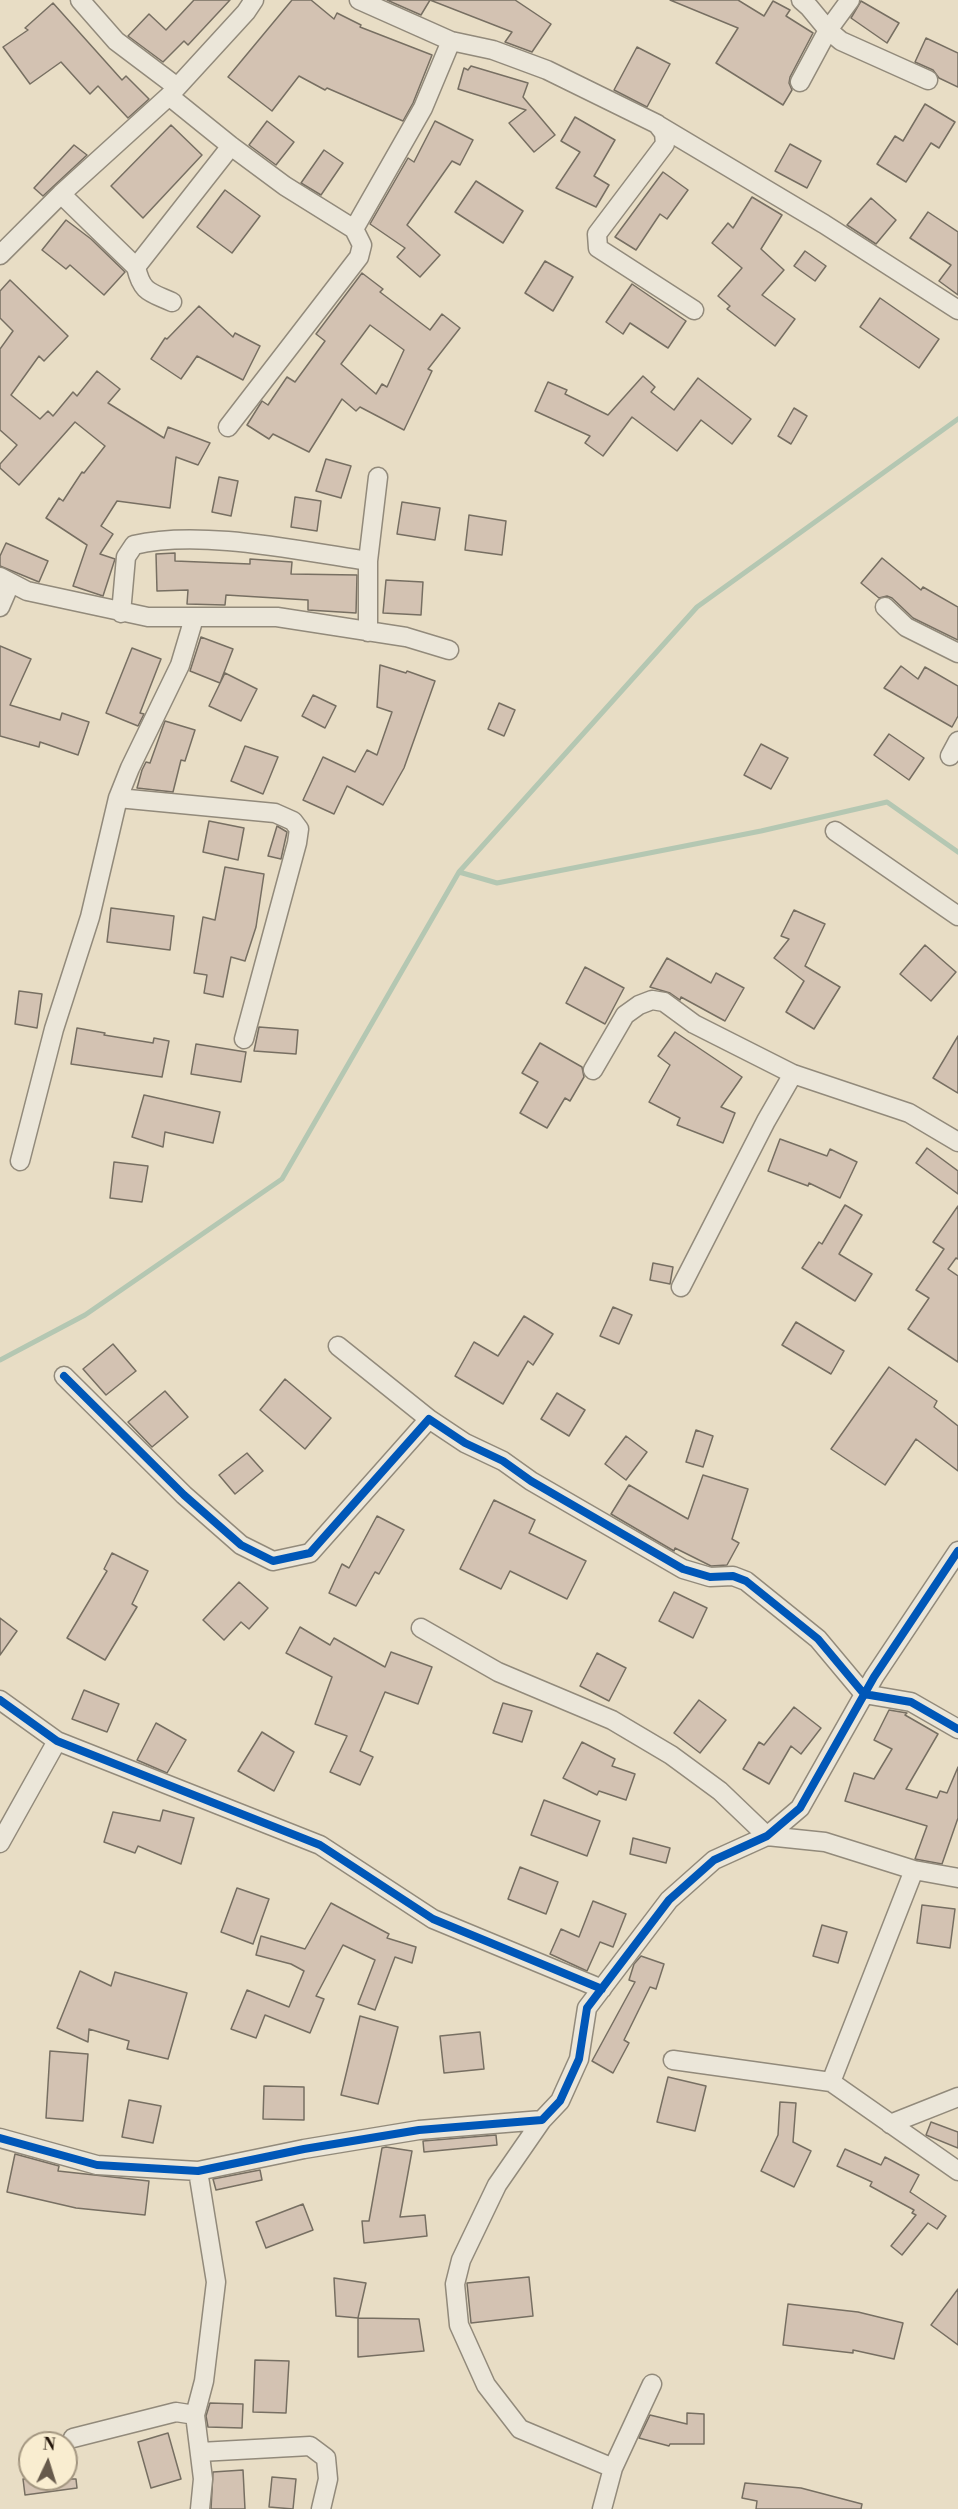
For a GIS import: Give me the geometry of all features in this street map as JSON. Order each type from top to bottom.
[{"type":"street","points":[[80,0],[116,41],[231,146],[285,186],[354,229],[362,245],[359,257],[228,427]]},
{"type":"street","points":[[0,255],[61,194],[173,91],[246,12],[254,0]]},
{"type":"street","points":[[359,0],[451,41],[493,50],[547,70],[657,124],[824,224],[958,310]]},
{"type":"street","points":[[801,0],[841,41],[928,80]]},
{"type":"street","points":[[800,82],[828,30],[850,0]]},
{"type":"street","points":[[354,229],[423,108],[451,41]]},
{"type":"street","points":[[657,124],[664,133],[665,144],[610,214],[597,234],[596,242],[598,248],[694,310]]},
{"type":"street","points":[[136,267],[231,146]]},
{"type":"street","points":[[61,194],[136,267],[140,284],[145,290],[172,302]]},
{"type":"street","points":[[368,632],[368,561],[378,477]]},
{"type":"street","points":[[121,613],[126,557],[134,545],[151,541],[225,541],[368,561]]},
{"type":"street","points":[[0,607],[5,581],[27,591],[121,613],[147,617],[277,617],[406,637],[449,650]]},
{"type":"street","points":[[885,607],[906,627],[958,653]]},
{"type":"street","points":[[21,1161],[54,1029],[90,917],[118,798],[180,665],[194,618]]},
{"type":"street","points":[[118,798],[275,813],[293,821],[299,829],[244,1039]]},
{"type":"street","points":[[835,831],[958,916]]},
{"type":"street","points":[[594,1070],[626,1015],[639,1005],[652,1000],[664,1002],[694,1024],[793,1074],[909,1113],[958,1142]]},
{"type":"street","points":[[681,1287],[766,1121],[793,1074]]},
{"type":"street","points":[[339,1346],[429,1419],[465,1443],[503,1461],[531,1481],[683,1569],[710,1576],[733,1576],[746,1581],[818,1640],[864,1694],[911,1702],[958,1729]]},
{"type":"street","points":[[64,1376],[184,1495],[241,1545],[273,1562],[310,1553],[429,1419]]},
{"type":"street","points":[[613,2468],[520,2429],[486,2385],[459,2325],[455,2284],[460,2260],[497,2185],[542,2120],[560,2101],[579,2059],[587,2008],[669,1900],[714,1860],[767,1836],[800,1808],[864,1694],[958,1551]]},
{"type":"street","points":[[421,1628],[498,1672],[612,1720],[671,1755],[720,1791],[767,1836],[825,1842],[914,1870],[958,1878]]},
{"type":"street","points":[[0,1700],[57,1741],[320,1845],[433,1919],[602,1989]]},
{"type":"street","points":[[0,1843],[57,1741]]},
{"type":"street","points":[[831,2082],[914,1870]]},
{"type":"street","points":[[673,2060],[831,2082],[958,2172]]},
{"type":"street","points":[[890,2124],[958,2097]]},
{"type":"street","points":[[0,2138],[97,2165],[198,2171],[304,2149],[419,2130],[542,2120]]},
{"type":"street","points":[[198,2171],[216,2282],[204,2381],[195,2415],[203,2480],[200,2509]]},
{"type":"street","points":[[602,2509],[613,2468],[652,2384]]},
{"type":"street","points":[[78,2437],[176,2412],[195,2415]]},
{"type":"street","points":[[200,2452],[310,2446],[326,2458],[328,2479],[321,2509]]},
{"type":"building","points":[[194,0],[230,0],[188,45],[184,41],[163,62],[128,36],[149,14],[166,30]]},
{"type":"building","points":[[292,0],[311,0],[334,19],[337,13],[361,25],[360,27],[432,55],[413,103],[403,121],[327,88],[325,90],[299,76],[272,111],[228,77]]},
{"type":"building","points":[[387,0],[430,0],[421,15]]},
{"type":"building","points":[[430,0],[515,0],[551,24],[532,52],[505,42],[512,32]]},
{"type":"building","points":[[670,0],[738,0],[764,16],[773,1],[790,10],[786,16],[813,33],[790,77],[789,83],[792,90],[783,105],[716,63],[738,28]]},
{"type":"building","points":[[861,1],[899,23],[887,43],[851,18]]},
{"type":"building","points":[[53,3],[122,80],[126,76],[149,99],[128,118],[98,86],[90,94],[61,62],[30,84],[3,47],[28,30],[25,28]]},
{"type":"building","points":[[926,38],[958,53],[958,87],[939,78],[933,70],[915,62]]},
{"type":"building","points":[[637,47],[670,64],[647,107],[614,90]]},
{"type":"building","points":[[471,66],[528,83],[523,97],[555,135],[534,152],[509,123],[526,110],[458,89],[464,68],[468,70]]},
{"type":"building","points":[[925,104],[955,122],[939,148],[931,143],[906,182],[877,164],[895,136],[903,141]]},
{"type":"building","points":[[575,117],[615,140],[594,176],[609,185],[596,207],[556,188],[580,152],[561,141]]},
{"type":"building","points":[[267,121],[294,142],[276,165],[249,145]]},
{"type":"building","points":[[435,121],[473,140],[460,165],[452,161],[407,225],[440,255],[420,277],[397,257],[405,248],[370,224],[408,158],[414,162]]},
{"type":"building","points":[[171,125],[202,155],[143,218],[111,186]]},
{"type":"building","points":[[790,144],[821,161],[807,188],[775,171]]},
{"type":"building","points":[[74,145],[87,155],[43,196],[34,188]]},
{"type":"building","points":[[324,150],[343,163],[321,195],[301,183]]},
{"type":"building","points":[[663,172],[688,190],[667,219],[660,214],[636,250],[615,237]]},
{"type":"building","points":[[476,181],[523,211],[503,243],[455,212]]},
{"type":"building","points":[[225,190],[260,216],[232,253],[197,227]]},
{"type":"building","points":[[752,197],[782,215],[761,249],[784,270],[762,295],[795,319],[775,346],[727,309],[730,306],[718,296],[742,268],[712,243],[728,223],[733,228]]},
{"type":"building","points":[[871,198],[896,220],[876,244],[847,225]]},
{"type":"building","points":[[928,212],[958,232],[958,295],[939,281],[951,265],[910,238]]},
{"type":"building","points":[[66,220],[91,239],[125,272],[104,295],[70,265],[66,269],[42,250]]},
{"type":"building","points":[[805,251],[826,266],[815,281],[794,266]]},
{"type":"building","points":[[545,261],[573,277],[553,311],[525,293]]},
{"type":"building","points":[[362,273],[383,289],[380,292],[430,330],[442,314],[460,328],[428,369],[432,371],[404,430],[360,407],[356,411],[342,399],[309,452],[273,434],[269,439],[247,425],[262,401],[268,405],[287,377],[295,382],[325,341],[316,334]],"holes":[[[370,325],[404,350],[387,387],[382,384],[376,394],[341,364]]]},
{"type":"building","points":[[10,280],[68,336],[44,361],[39,356],[11,395],[40,419],[48,411],[53,416],[73,392],[77,396],[97,371],[120,389],[108,403],[164,438],[168,427],[210,443],[198,465],[176,457],[170,508],[117,501],[101,526],[113,534],[100,554],[115,559],[103,596],[73,586],[87,545],[46,518],[59,498],[63,501],[82,472],[84,473],[105,446],[75,422],[19,485],[0,468],[0,464],[17,445],[0,430],[0,349],[13,331],[0,318],[0,291]]},
{"type":"building","points":[[632,284],[686,321],[668,348],[630,323],[623,334],[606,322]]},
{"type":"building","points":[[880,298],[939,339],[919,368],[860,327]]},
{"type":"building","points":[[199,306],[233,337],[235,333],[260,346],[243,380],[197,356],[181,379],[151,359],[165,338],[167,339]]},
{"type":"building","points":[[643,376],[655,387],[651,392],[674,410],[698,378],[751,419],[732,444],[701,420],[677,451],[632,417],[603,456],[585,443],[590,436],[535,411],[548,382],[567,390],[565,394],[608,415]]},
{"type":"building","points":[[794,408],[807,416],[791,444],[778,436]]},
{"type":"building","points":[[326,459],[351,466],[341,498],[316,491]]},
{"type":"building","points":[[219,477],[238,481],[231,516],[212,512]]},
{"type":"building","points":[[295,497],[321,501],[317,531],[291,527]]},
{"type":"building","points":[[402,502],[440,508],[435,540],[397,534]]},
{"type":"building","points":[[469,515],[506,521],[502,555],[465,550]]},
{"type":"building","points":[[6,543],[48,561],[39,582],[0,566],[0,556]]},
{"type":"building","points":[[175,553],[175,561],[250,564],[250,559],[292,562],[291,574],[357,575],[356,613],[308,610],[308,600],[226,595],[225,605],[187,604],[188,590],[157,591],[156,554]]},
{"type":"building","points":[[882,558],[921,590],[923,587],[958,607],[958,640],[913,618],[892,598],[887,596],[879,598],[861,583]]},
{"type":"building","points":[[386,580],[423,582],[421,615],[383,613]]},
{"type":"building","points":[[201,637],[233,649],[220,683],[190,671]]},
{"type":"building","points":[[0,646],[31,659],[10,705],[60,720],[62,713],[89,722],[78,755],[40,742],[39,747],[0,736]]},
{"type":"building","points":[[132,648],[161,659],[140,713],[144,714],[138,726],[106,713]]},
{"type":"building","points":[[380,665],[435,681],[404,768],[383,805],[347,786],[334,814],[303,800],[323,757],[355,772],[367,750],[377,755],[392,712],[377,707]]},
{"type":"building","points":[[901,666],[918,679],[925,667],[958,686],[958,716],[952,727],[884,688]]},
{"type":"building","points":[[225,673],[257,689],[241,721],[209,706]]},
{"type":"building","points":[[313,695],[336,706],[325,728],[302,716]]},
{"type":"building","points":[[499,703],[515,710],[504,736],[488,729]]},
{"type":"building","points":[[165,721],[195,730],[185,761],[181,760],[173,792],[137,788],[146,762],[150,763]]},
{"type":"building","points":[[889,734],[924,758],[909,780],[874,755]]},
{"type":"building","points":[[761,744],[788,758],[771,789],[744,775]]},
{"type":"building","points":[[245,746],[278,757],[263,794],[231,781]]},
{"type":"building","points":[[209,821],[244,828],[238,860],[203,852]]},
{"type":"building","points":[[277,826],[287,832],[281,859],[268,856]]},
{"type":"building","points":[[225,867],[264,874],[256,927],[245,961],[231,957],[223,997],[204,993],[207,975],[194,973],[203,917],[215,920]]},
{"type":"building","points":[[111,908],[174,916],[170,950],[107,942]]},
{"type":"building","points":[[794,910],[825,924],[805,966],[840,987],[814,1029],[786,1012],[804,981],[774,958],[789,939],[781,936]]},
{"type":"building","points":[[925,945],[956,972],[931,1001],[900,974]]},
{"type":"building","points":[[667,958],[711,983],[716,973],[744,988],[725,1021],[681,997],[680,1000],[670,993],[650,987]]},
{"type":"building","points":[[585,967],[624,988],[605,1024],[566,1003]]},
{"type":"building","points":[[19,991],[42,994],[37,1028],[15,1024]]},
{"type":"building","points":[[259,1027],[298,1030],[296,1054],[254,1051]]},
{"type":"building","points":[[77,1028],[153,1043],[154,1038],[169,1041],[162,1077],[71,1064]]},
{"type":"building","points":[[675,1032],[742,1077],[721,1107],[735,1113],[723,1143],[677,1125],[680,1118],[649,1102],[670,1065],[658,1056]]},
{"type":"building","points":[[958,1036],[958,1093],[933,1078]]},
{"type":"building","points":[[540,1043],[582,1067],[584,1077],[570,1101],[565,1098],[547,1128],[520,1113],[538,1082],[522,1073]]},
{"type":"building","points":[[196,1044],[246,1052],[241,1082],[191,1074]]},
{"type":"building","points":[[144,1095],[220,1112],[213,1143],[165,1132],[163,1147],[132,1137]]},
{"type":"building","points":[[780,1139],[827,1156],[830,1149],[857,1162],[840,1198],[809,1183],[808,1186],[768,1171]]},
{"type":"building","points":[[927,1148],[958,1171],[958,1194],[916,1163]]},
{"type":"building","points":[[114,1162],[148,1166],[142,1202],[110,1198]]},
{"type":"building","points":[[845,1205],[862,1215],[839,1254],[872,1274],[855,1301],[802,1268],[819,1242],[822,1244]]},
{"type":"building","points":[[958,1206],[958,1259],[956,1258],[948,1269],[958,1276],[958,1362],[908,1329],[929,1298],[916,1290],[944,1249],[933,1242]]},
{"type":"building","points":[[653,1263],[673,1267],[670,1284],[650,1280]]},
{"type":"building","points":[[613,1307],[632,1315],[619,1344],[600,1336]]},
{"type":"building","points":[[524,1316],[553,1334],[533,1365],[528,1361],[503,1404],[455,1376],[474,1342],[498,1356]]},
{"type":"building","points":[[796,1322],[844,1351],[831,1374],[782,1345]]},
{"type":"building","points":[[113,1344],[136,1371],[106,1395],[83,1369]]},
{"type":"building","points":[[889,1367],[937,1401],[934,1407],[958,1426],[958,1471],[916,1439],[885,1485],[831,1449]]},
{"type":"building","points":[[285,1379],[331,1418],[305,1449],[260,1410]]},
{"type":"building","points":[[165,1391],[188,1417],[152,1447],[128,1422]]},
{"type":"building","points":[[557,1393],[585,1410],[569,1436],[541,1419]]},
{"type":"building","points":[[696,1430],[713,1436],[703,1467],[686,1462]]},
{"type":"building","points":[[626,1436],[647,1452],[626,1480],[605,1464]]},
{"type":"building","points":[[247,1453],[263,1471],[235,1494],[219,1475]]},
{"type":"building","points":[[703,1475],[748,1489],[732,1539],[739,1543],[727,1565],[711,1566],[675,1548],[674,1551],[611,1514],[629,1485],[688,1519]]},
{"type":"building","points":[[494,1500],[535,1520],[529,1533],[586,1561],[567,1599],[510,1571],[501,1589],[460,1569]]},
{"type":"building","points":[[377,1516],[404,1530],[379,1574],[375,1572],[356,1606],[329,1593],[342,1564],[349,1568]]},
{"type":"building","points":[[112,1553],[148,1571],[132,1604],[137,1607],[105,1660],[67,1638],[107,1571],[104,1569]]},
{"type":"building","points":[[239,1582],[268,1608],[249,1629],[241,1622],[224,1640],[203,1620]]},
{"type":"building","points":[[674,1592],[707,1608],[693,1638],[659,1621]]},
{"type":"building","points":[[0,1618],[17,1631],[0,1655]]},
{"type":"building","points":[[300,1627],[330,1645],[334,1638],[385,1667],[391,1652],[432,1667],[418,1704],[385,1692],[360,1751],[373,1757],[360,1785],[330,1772],[347,1736],[315,1724],[332,1677],[286,1653]]},
{"type":"building","points":[[597,1653],[626,1668],[609,1701],[580,1686]]},
{"type":"building","points":[[84,1690],[119,1704],[107,1732],[72,1719]]},
{"type":"building","points":[[699,1700],[726,1720],[700,1753],[674,1733]]},
{"type":"building","points":[[503,1703],[532,1711],[522,1742],[493,1733]]},
{"type":"building","points":[[794,1707],[821,1728],[801,1754],[791,1746],[769,1784],[743,1769],[759,1742],[764,1745]]},
{"type":"building","points":[[889,1710],[907,1713],[905,1715],[938,1734],[906,1789],[937,1798],[940,1791],[947,1793],[958,1767],[958,1818],[942,1864],[915,1859],[927,1826],[845,1801],[854,1773],[874,1779],[892,1749],[874,1740]]},
{"type":"building","points":[[156,1723],[186,1740],[167,1773],[137,1760]]},
{"type":"building","points":[[262,1732],[294,1752],[274,1791],[238,1771]]},
{"type":"building","points":[[582,1742],[615,1759],[612,1766],[635,1774],[626,1800],[599,1791],[597,1795],[563,1778]]},
{"type":"building","points":[[544,1800],[600,1821],[587,1856],[531,1835]]},
{"type":"building","points":[[163,1810],[194,1818],[181,1864],[138,1846],[135,1853],[104,1842],[113,1812],[160,1821]]},
{"type":"building","points":[[633,1838],[670,1848],[666,1863],[630,1854]]},
{"type":"building","points":[[520,1867],[558,1882],[546,1914],[508,1899]]},
{"type":"building","points":[[237,1888],[269,1899],[253,1944],[221,1932]]},
{"type":"building","points":[[593,1901],[626,1914],[613,1947],[600,1942],[587,1971],[550,1954],[561,1929],[579,1937]]},
{"type":"building","points":[[331,1903],[389,1934],[387,1938],[416,1947],[412,1963],[395,1957],[375,2010],[358,2004],[375,1960],[343,1945],[316,1996],[324,1999],[310,2033],[265,2015],[256,2038],[231,2029],[247,1990],[289,2007],[304,1971],[291,1964],[256,1955],[261,1936],[305,1949]]},
{"type":"building","points":[[922,1905],[955,1909],[950,1948],[917,1943]]},
{"type":"building","points":[[822,1925],[847,1932],[838,1963],[813,1956]]},
{"type":"building","points":[[641,1956],[664,1964],[656,1989],[650,1987],[624,2040],[629,2043],[613,2073],[592,2061],[635,1982],[629,1980],[634,1964]]},
{"type":"building","points":[[80,1971],[111,1986],[115,1972],[187,1993],[168,2059],[127,2049],[129,2041],[89,2029],[88,2042],[57,2028]]},
{"type":"building","points":[[360,2016],[398,2027],[378,2104],[341,2095]]},
{"type":"building","points":[[480,2032],[484,2069],[444,2073],[440,2036]]},
{"type":"building","points":[[50,2051],[88,2054],[83,2121],[46,2118]]},
{"type":"building","points":[[668,2077],[706,2086],[695,2131],[657,2122]]},
{"type":"building","points":[[264,2086],[304,2087],[304,2120],[263,2119]]},
{"type":"building","points":[[129,2100],[161,2106],[153,2143],[122,2137]]},
{"type":"building","points":[[780,2102],[796,2103],[793,2142],[811,2151],[794,2187],[761,2171],[778,2135]]},
{"type":"building","points":[[931,2122],[958,2132],[958,2148],[926,2135]]},
{"type":"building","points":[[496,2135],[497,2145],[424,2152],[423,2141]]},
{"type":"building","points":[[382,2148],[412,2151],[400,2217],[425,2215],[427,2236],[364,2243],[362,2221],[369,2221]]},
{"type":"building","points":[[845,2149],[881,2165],[885,2157],[919,2175],[910,2192],[946,2216],[937,2229],[928,2223],[902,2255],[891,2246],[916,2215],[912,2213],[914,2210],[870,2186],[872,2182],[837,2166]]},
{"type":"building","points":[[15,2154],[59,2166],[58,2171],[149,2181],[145,2215],[76,2208],[7,2192]]},
{"type":"building","points":[[260,2170],[262,2180],[216,2190],[213,2179]]},
{"type":"building","points":[[303,2204],[313,2230],[266,2248],[256,2222]]},
{"type":"building","points":[[529,2277],[533,2316],[471,2323],[467,2283]]},
{"type":"building","points":[[334,2278],[366,2283],[358,2318],[336,2316]]},
{"type":"building","points":[[958,2289],[958,2345],[931,2325]]},
{"type":"building","points":[[788,2304],[858,2312],[903,2323],[894,2359],[853,2350],[853,2353],[783,2345]]},
{"type":"building","points":[[358,2318],[419,2319],[424,2351],[358,2357]]},
{"type":"building","points":[[255,2360],[289,2361],[286,2413],[253,2412]]},
{"type":"building","points":[[210,2403],[243,2404],[242,2428],[208,2427],[206,2416]]},
{"type":"building","points":[[687,2413],[704,2414],[704,2444],[670,2444],[669,2446],[639,2438],[650,2415],[687,2424]]},
{"type":"building","points":[[168,2433],[181,2479],[151,2488],[138,2442]]},
{"type":"building","points":[[243,2470],[245,2509],[211,2509],[213,2472]]},
{"type":"building","points":[[272,2477],[296,2479],[293,2509],[269,2507]]},
{"type":"building","points":[[745,2483],[801,2488],[862,2504],[861,2509],[756,2509],[757,2501],[742,2498]]},
{"type":"building","points":[[24,2491],[55,2491],[25,2495]]},
{"type":"waterway","points":[[0,1360],[85,1315],[282,1179],[459,872],[697,607],[958,419]]},
{"type":"waterway","points":[[459,872],[497,883],[761,831],[887,802],[958,852]]},
{"type":"cycle path","points":[[64,1376],[184,1495],[241,1545],[273,1561],[310,1553],[429,1419],[465,1443],[503,1461],[531,1481],[683,1569],[710,1577],[733,1576],[746,1581],[818,1639],[864,1694],[911,1702],[958,1729]]},
{"type":"cycle path","points":[[0,2138],[97,2165],[198,2171],[304,2149],[419,2130],[542,2120],[560,2101],[579,2059],[587,2008],[669,1900],[714,1860],[767,1836],[800,1808],[874,1677],[958,1551]]},
{"type":"cycle path","points":[[0,1700],[57,1741],[320,1845],[433,1919],[602,1989]]}]
